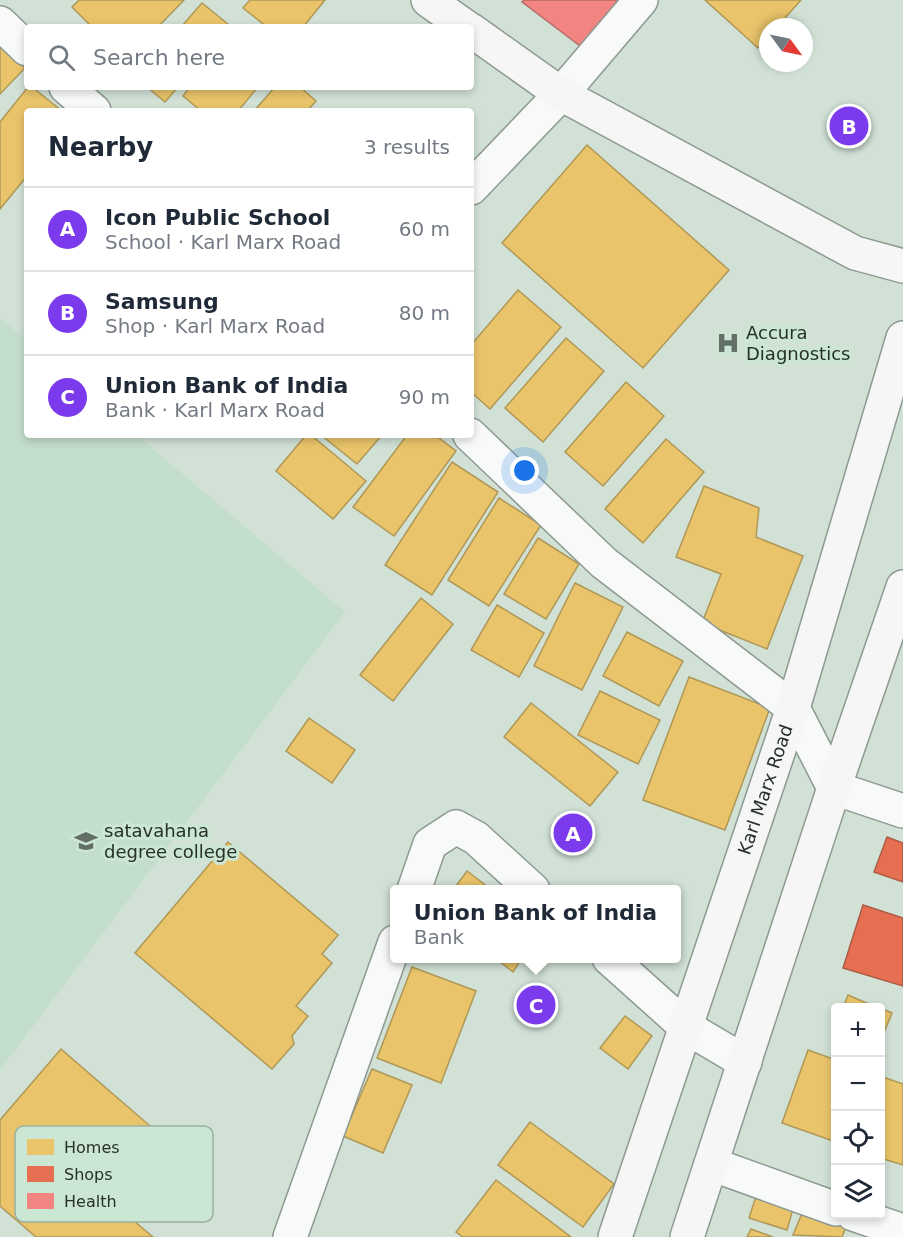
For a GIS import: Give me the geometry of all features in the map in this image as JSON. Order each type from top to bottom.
[{"type":"main road","points":[[428,0],[462,24]]},
{"type":"main road","points":[[474,32],[561,94],[855,253],[903,266]]},
{"type":"main road","name":"Karl Marx Road","points":[[615,1237],[793,708],[903,338]]},
{"type":"main road","points":[[687,1237],[834,788],[903,587]]},
{"type":"street","points":[[474,185],[561,94],[641,0]]},
{"type":"street","points":[[0,23],[24,46]]},
{"type":"street","points":[[70,90],[90,108]]},
{"type":"street","points":[[473,438],[604,563],[793,708],[834,788],[903,811]]},
{"type":"street","points":[[416,885],[430,844],[456,827],[476,838],[528,885]]},
{"type":"street","points":[[290,1237],[390,956]]},
{"type":"street","points":[[615,963],[686,1027],[745,1062]]},
{"type":"street","points":[[711,1164],[831,1207]]},
{"type":"street","points":[[866,1219],[903,1231]]},
{"type":"shaded area","name":"satavahana degree college","points":[[0,318],[24,338],[24,438],[141,438],[345,612],[0,1070]]},
{"type":"building: Homes","points":[[79,0],[184,0],[161,24],[89,24],[72,7]]},
{"type":"building: Homes","points":[[250,0],[325,0],[305,24],[263,24],[243,8]]},
{"type":"building: Homes","points":[[705,0],[801,0],[785,18],[759,18],[758,48]]},
{"type":"building: Homes","points":[[202,3],[228,24],[184,24]]},
{"type":"building: Homes","points":[[0,44],[24,69],[0,94]]},
{"type":"building: Homes","points":[[26,90],[36,90],[58,108],[24,108],[24,180],[0,209],[0,122]]},
{"type":"building: Homes","points":[[151,90],[175,90],[165,102]]},
{"type":"building: Homes","points":[[188,90],[256,90],[240,108],[197,108],[183,96]]},
{"type":"building: Homes","points":[[272,90],[303,90],[316,101],[310,108],[257,108]]},
{"type":"building: Homes","points":[[587,145],[729,270],[643,368],[502,243]]},
{"type":"building: Homes","points":[[518,290],[561,327],[490,409],[474,395],[474,341]]},
{"type":"building: Homes","points":[[566,338],[604,371],[543,442],[505,408]]},
{"type":"building: Homes","points":[[626,382],[664,416],[603,486],[565,452]]},
{"type":"building: Homes","points":[[304,438],[315,438],[366,481],[333,519],[276,471]]},
{"type":"building: Homes","points":[[325,438],[379,438],[357,464]]},
{"type":"building: Homes","points":[[405,438],[439,438],[456,451],[394,536],[353,507]]},
{"type":"building: Homes","points":[[666,439],[704,472],[643,543],[605,509]]},
{"type":"building: Homes","points":[[452,462],[498,492],[432,595],[385,565]]},
{"type":"building: Homes","points":[[704,486],[759,508],[756,537],[803,556],[767,649],[702,623],[721,574],[676,557]]},
{"type":"building: Homes","points":[[499,498],[541,525],[489,606],[448,580]]},
{"type":"building: Homes","points":[[538,538],[579,564],[546,619],[504,594]]},
{"type":"building: Homes","points":[[575,583],[623,607],[582,690],[534,666]]},
{"type":"building: Homes","points":[[421,598],[453,624],[393,701],[360,675]]},
{"type":"building: Homes","points":[[497,605],[544,633],[519,677],[471,650]]},
{"type":"building: Homes","points":[[627,632],[683,661],[659,706],[603,676]]},
{"type":"building: Homes","points":[[689,677],[770,708],[725,830],[643,800]]},
{"type":"building: Homes","points":[[600,691],[660,720],[638,764],[578,735]]},
{"type":"building: Homes","points":[[531,703],[618,772],[590,806],[504,737]]},
{"type":"building: Homes","points":[[309,718],[355,750],[332,783],[286,751]]},
{"type":"building: Homes","points":[[228,842],[338,935],[322,954],[332,963],[296,1006],[308,1016],[292,1036],[294,1044],[272,1069],[135,953]]},
{"type":"building: Homes","points":[[467,871],[485,885],[457,885]]},
{"type":"building: Homes","points":[[501,963],[519,963],[513,972]]},
{"type":"building: Homes","points":[[412,967],[476,991],[441,1083],[377,1058]]},
{"type":"building: Homes","points":[[848,995],[866,1003],[845,1003]]},
{"type":"building: Homes","points":[[885,1010],[892,1013],[885,1030]]},
{"type":"building: Homes","points":[[625,1016],[652,1036],[628,1069],[600,1048]]},
{"type":"building: Homes","points":[[61,1049],[150,1126],[15,1126],[15,1219],[0,1206],[0,1120]]},
{"type":"building: Homes","points":[[808,1050],[831,1058],[831,1140],[782,1123]]},
{"type":"building: Homes","points":[[372,1069],[412,1085],[383,1153],[343,1136]]},
{"type":"building: Homes","points":[[885,1078],[903,1084],[903,1165],[885,1160]]},
{"type":"building: Homes","points":[[530,1122],[614,1184],[583,1227],[498,1165]]},
{"type":"building: Homes","points":[[496,1180],[571,1237],[463,1237],[456,1232]]},
{"type":"building: Homes","points":[[758,1190],[795,1202],[787,1230],[749,1218]]},
{"type":"building: Homes","points":[[805,1206],[847,1224],[842,1237],[793,1235]]},
{"type":"building: Homes","points":[[19,1222],[135,1222],[153,1237],[36,1237]]},
{"type":"building: Homes","points":[[751,1229],[773,1237],[747,1237]]},
{"type":"building: Shops","points":[[887,837],[903,843],[903,882],[874,872]]},
{"type":"building: Shops","points":[[863,905],[903,918],[903,986],[843,968]]},
{"type":"building: Health","points":[[524,0],[615,0],[619,3],[584,49],[522,2]]},
{"type":"place","name":"Samsung","points":[[849,126]]},
{"type":"place","name":"Accura Diagnostics","points":[[728,343]]},
{"type":"place","name":"Icon Public School","points":[[573,833]]},
{"type":"place","name":"satavahana degree college","points":[[86,841]]},
{"type":"place","name":"Union Bank of India","points":[[536,1005]]}]
